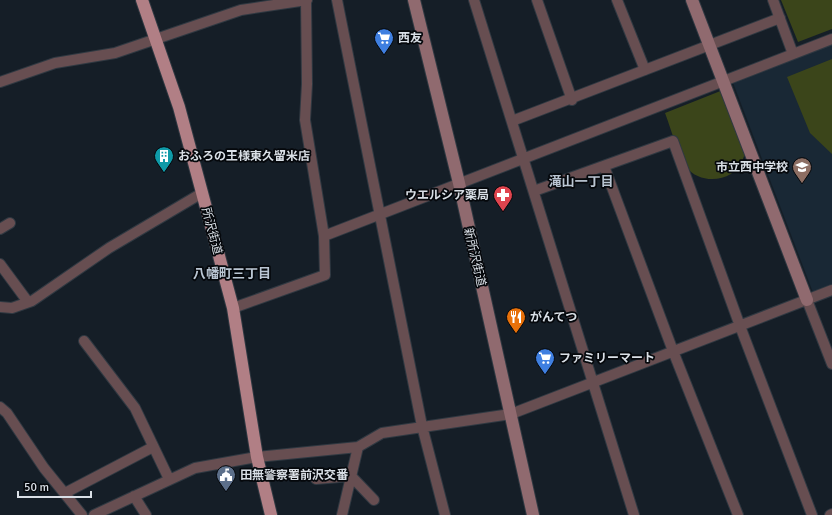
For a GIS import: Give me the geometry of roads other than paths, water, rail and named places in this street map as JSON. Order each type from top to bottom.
[{"type":"main road","name":"所沢街道","points":[[142,0],[179,107],[233,308],[257,456],[271,515]]},
{"type":"street","points":[[0,82],[55,63],[115,53],[157,40],[241,10],[306,0],[307,84],[304,120],[324,236],[325,275],[233,308]]},
{"type":"street","points":[[337,0],[422,426],[445,515]]},
{"type":"street","name":"新所沢街道","points":[[414,0],[459,183],[533,515]]},
{"type":"street","points":[[474,0],[634,515]]},
{"type":"street","points":[[537,0],[572,100]]},
{"type":"street","points":[[617,0],[645,70]]},
{"type":"street","points":[[692,0],[832,364]]},
{"type":"street","points":[[773,0],[793,54]]},
{"type":"street","points":[[512,121],[572,100],[780,18]]},
{"type":"street","points":[[324,236],[523,157],[832,39]]},
{"type":"street","points":[[534,191],[673,141],[740,326],[812,515]]},
{"type":"street","points":[[604,166],[673,351],[738,515]]},
{"type":"street","points":[[0,307],[12,308],[28,302],[109,248],[202,193]]},
{"type":"street","points":[[0,229],[10,223]]},
{"type":"street","points":[[0,264],[28,302]]},
{"type":"street","points":[[94,515],[195,468],[257,456],[358,447],[382,432],[511,414],[832,290]]},
{"type":"street","points":[[84,341],[135,408],[169,479]]},
{"type":"street","points":[[0,407],[7,413],[44,468],[82,515]]},
{"type":"street","points":[[65,493],[153,447]]},
{"type":"street","points":[[342,515],[358,447]]},
{"type":"street","points":[[316,479],[351,476]]},
{"type":"street","points":[[351,476],[374,500]]},
{"type":"street","points":[[134,496],[146,515]]},
{"type":"place","name":"西友","points":[[384,55]]},
{"type":"place","name":"おふろの王様東久留米店","points":[[164,173]]},
{"type":"place","name":"市立西中学校","points":[[802,184]]},
{"type":"place","name":"ウエルシア薬局","points":[[503,212]]},
{"type":"place","name":"がんてつ","points":[[516,334]]},
{"type":"place","name":"ファミリーマート","points":[[545,375]]},
{"type":"place","name":"田無警察署前沢交番","points":[[226,492]]},
{"type":"district","name":"滝山一丁目","points":[[581,181]]},
{"type":"district","name":"八幡町三丁目","points":[[232,273]]}]
